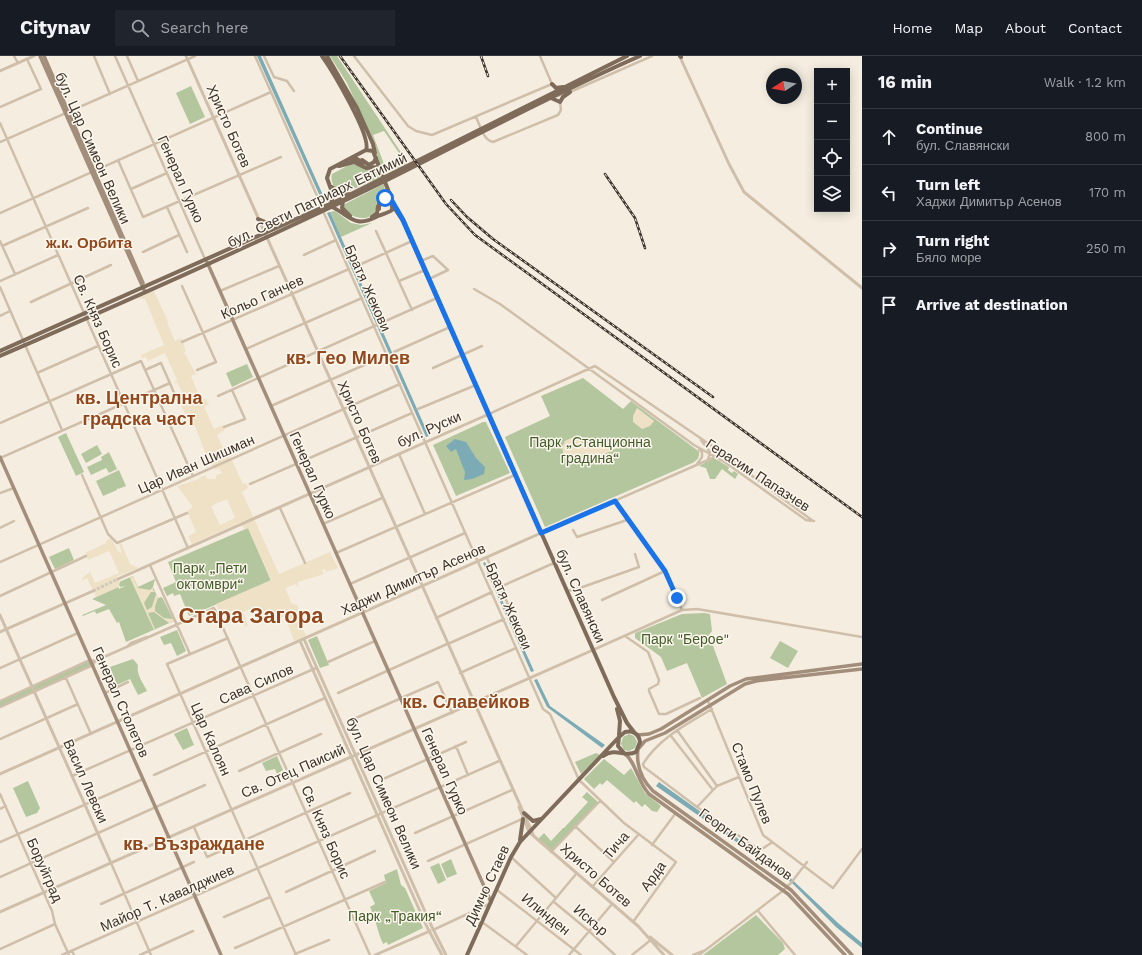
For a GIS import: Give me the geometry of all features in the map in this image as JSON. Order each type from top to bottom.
[{"type":"main road","name":"бул. Цар Симеон Велики","points":[[40,56],[67,113],[146,292]]},
{"type":"main road","name":"бул. Цар Симеон Велики","points":[[44,56],[67,113]]},
{"type":"main road","points":[[322,56],[337,79],[368,142],[361,157],[363,163]]},
{"type":"main road","name":"бул. Славянски","points":[[327,56],[357,108],[374,145],[379,169],[388,188],[393,205],[402,218],[614,697],[626,723],[636,734]]},
{"type":"main road","name":"бул. Свети Патриарх Евтимий","points":[[550,97],[567,85],[627,56]]},
{"type":"main road","name":"бул. Свети Патриарх Евтимий","points":[[0,351],[23,340],[146,292],[208,264],[284,224],[343,202],[379,182],[550,97],[640,56]]},
{"type":"main road","points":[[552,84],[556,88],[567,85]]},
{"type":"main road","points":[[552,84],[553,89],[550,97],[560,102],[563,97],[570,92]]},
{"type":"main road","points":[[343,202],[343,210],[350,216],[358,219],[374,216],[380,200],[385,198],[390,199],[393,205],[387,213],[367,221],[357,222],[327,207],[333,197],[327,181],[329,171],[334,166],[364,151],[371,150],[376,156],[374,162],[369,165]]},
{"type":"main road","points":[[358,191],[342,195],[334,190],[329,177],[332,170],[353,159],[379,169]]},
{"type":"main road","points":[[337,167],[354,162],[366,168],[379,169]]},
{"type":"main road","name":"бул. Свети Патриарх Евтимий","points":[[0,356],[144,287],[205,259],[265,235],[379,182]]},
{"type":"main road","points":[[385,198],[388,188]]},
{"type":"main road","points":[[378,206],[380,211],[402,218]]},
{"type":"main road","points":[[258,219],[270,224],[284,224]]},
{"type":"main road","name":"Генерал Гурко","points":[[205,259],[491,902]]},
{"type":"main road","name":"Генерал Столетов","points":[[0,458],[220,954]]},
{"type":"main road","points":[[862,664],[749,678],[732,684],[708,701],[657,731],[647,735],[625,732],[619,737],[618,746],[624,753],[633,754],[645,741],[663,734],[738,687],[752,682],[862,669]]},
{"type":"main road","name":"бул. Славянски","points":[[614,697],[620,720],[619,737]]},
{"type":"main road","points":[[636,734],[640,742],[639,748]]},
{"type":"main road","name":"Димчо Стаев","points":[[467,955],[518,844],[531,832],[619,737]]},
{"type":"main road","name":"Георги Байданов","points":[[639,748],[637,759],[640,770],[645,781],[653,790],[787,887],[852,955]]},
{"type":"main road","name":"Димчо Стаев","points":[[599,759],[611,752],[624,753]]},
{"type":"main road","name":"Георги Байданов","points":[[624,753],[632,760],[639,779],[648,792],[676,814],[784,890],[846,955]]},
{"type":"main road","points":[[524,813],[533,821],[542,819]]},
{"type":"main road","points":[[518,844],[522,833],[523,819]]},
{"type":"street","points":[[14,56],[18,63]]},
{"type":"street","points":[[0,71],[34,56]]},
{"type":"street","points":[[94,56],[110,94]]},
{"type":"street","name":"Генерал Гурко","points":[[115,56],[205,259]]},
{"type":"street","points":[[127,56],[138,81]]},
{"type":"street","points":[[0,142],[128,86],[187,58],[195,56]]},
{"type":"street","name":"Братя Жекови","points":[[254,56],[270,92],[327,207],[336,240],[543,709],[550,716],[578,780],[624,824],[676,862]]},
{"type":"street","points":[[264,56],[274,77],[287,81],[294,91]]},
{"type":"street","points":[[354,56],[404,121],[412,129],[423,134],[436,134],[552,84],[540,56]]},
{"type":"street","points":[[550,97],[570,92],[652,56]]},
{"type":"street","points":[[680,56],[729,164],[744,192],[862,288]]},
{"type":"street","name":"Христо Ботев","points":[[187,58],[408,558],[435,618],[449,644],[523,819],[531,832],[551,852],[644,932],[664,955]]},
{"type":"street","points":[[0,107],[41,89],[27,59]]},
{"type":"street","points":[[0,212],[270,92]]},
{"type":"street","points":[[476,117],[484,136],[493,142],[558,115],[561,110],[560,102]]},
{"type":"street","name":"Св. Княз Борис","points":[[0,123],[188,548]]},
{"type":"street","points":[[118,160],[143,217],[281,157]]},
{"type":"street","points":[[131,189],[167,173]]},
{"type":"street","points":[[167,207],[187,252]]},
{"type":"street","points":[[2,246],[88,208]]},
{"type":"street","points":[[376,231],[412,310]]},
{"type":"street","points":[[144,252],[179,235]]},
{"type":"street","points":[[304,255],[336,240]]},
{"type":"street","points":[[0,241],[15,274]]},
{"type":"street","points":[[359,265],[412,241]]},
{"type":"street","points":[[0,281],[58,255]]},
{"type":"street","points":[[421,262],[433,256],[448,270],[428,279]]},
{"type":"street","points":[[31,302],[111,265]]},
{"type":"street","points":[[220,291],[279,266]]},
{"type":"street","name":"Кольо Ганчев","points":[[182,342],[349,269]]},
{"type":"street","points":[[399,281],[424,270]]},
{"type":"street","points":[[182,286],[216,362],[197,370]]},
{"type":"street","points":[[0,287],[62,430]]},
{"type":"street","name":"Герасим Папазчев","points":[[474,289],[500,304],[694,445],[749,478],[806,520],[814,521],[726,456],[595,366]]},
{"type":"street","points":[[245,349],[362,298]]},
{"type":"street","points":[[218,396],[437,298]]},
{"type":"street","points":[[0,316],[10,311]]},
{"type":"street","points":[[394,352],[450,327]]},
{"type":"street","points":[[37,373],[98,346]]},
{"type":"street","points":[[433,368],[482,346]]},
{"type":"street","points":[[271,406],[387,355]]},
{"type":"street","points":[[0,422],[141,361],[193,476]]},
{"type":"street","points":[[145,370],[161,363],[179,404]]},
{"type":"street","name":"бул. Руски","points":[[118,579],[280,508],[595,366]]},
{"type":"street","points":[[0,458],[170,383]]},
{"type":"street","name":"Цар Иван Шишман","points":[[0,562],[400,384]]},
{"type":"street","points":[[418,410],[476,385]]},
{"type":"street","points":[[224,427],[245,418],[232,390]]},
{"type":"street","points":[[305,460],[412,412]]},
{"type":"street","points":[[699,438],[709,450],[710,454],[708,460]]},
{"type":"street","points":[[694,445],[702,452],[702,457],[696,465]]},
{"type":"street","points":[[399,454],[425,514]]},
{"type":"street","name":"Хаджи Димитър Асенов","points":[[0,774],[696,465],[715,457],[726,456]]},
{"type":"street","points":[[250,484],[296,464]]},
{"type":"street","points":[[749,478],[751,474]]},
{"type":"street","points":[[82,475],[108,535],[117,543],[188,513]]},
{"type":"street","points":[[336,553],[515,475]]},
{"type":"street","points":[[0,494],[14,488]]},
{"type":"street","points":[[620,509],[620,504],[623,497]]},
{"type":"street","points":[[323,524],[382,498]]},
{"type":"street","points":[[615,501],[627,520],[665,571],[682,610],[697,609],[862,637]]},
{"type":"street","points":[[280,508],[305,563]]},
{"type":"street","points":[[573,530],[577,537],[627,520]]},
{"type":"street","points":[[0,528],[14,521]]},
{"type":"street","points":[[350,584],[465,533]]},
{"type":"street","points":[[567,592],[639,567],[634,554]]},
{"type":"street","points":[[0,596],[86,556]]},
{"type":"street","points":[[487,558],[511,611]]},
{"type":"street","points":[[500,587],[554,563]]},
{"type":"street","points":[[150,565],[190,654],[228,638]]},
{"type":"street","points":[[602,600],[665,571]]},
{"type":"street","points":[[0,632],[93,591]]},
{"type":"street","points":[[435,618],[492,592]]},
{"type":"street","name":"Св. Княз Борис","points":[[177,624],[214,608],[370,955]]},
{"type":"street","name":"Св. Отец Паисий","points":[[0,912],[352,758],[355,755],[682,610]]},
{"type":"street","name":"Васил Левски","points":[[0,615],[151,955]]},
{"type":"street","points":[[338,693],[504,619]]},
{"type":"street","points":[[0,707],[66,678],[95,662],[177,624]]},
{"type":"street","points":[[0,668],[78,633]]},
{"type":"street","points":[[625,636],[648,652],[659,680],[658,684],[649,688],[648,691],[660,714],[666,714],[700,698]]},
{"type":"street","name":"бул. Цар Симеон Велики","points":[[304,639],[325,698],[429,931],[442,955]]},
{"type":"street","name":"бул. Цар Симеон Велики","points":[[300,641],[355,755],[433,930],[446,955]]},
{"type":"street","points":[[328,662],[375,641]]},
{"type":"street","points":[[460,673],[516,648]]},
{"type":"street","name":"Цар Калоян","points":[[190,654],[167,664],[296,955]]},
{"type":"street","points":[[0,701],[90,660],[95,662]]},
{"type":"street","name":"Сава Силов","points":[[72,776],[314,668]]},
{"type":"street","points":[[66,678],[91,734]]},
{"type":"street","points":[[105,693],[128,682]]},
{"type":"street","points":[[349,721],[438,682],[452,713]]},
{"type":"street","points":[[154,775],[325,698]]},
{"type":"street","name":"Стамо Пулев","points":[[708,701],[760,831],[771,843],[833,888],[862,849]]},
{"type":"street","points":[[0,739],[78,704]]},
{"type":"street","points":[[712,709],[671,736],[713,790]]},
{"type":"street","points":[[678,730],[718,786]]},
{"type":"street","points":[[239,771],[321,734]]},
{"type":"street","name":"Георги Байданов","points":[[671,736],[654,748],[643,764],[644,767],[697,807],[758,849],[762,849],[771,843]]},
{"type":"street","points":[[381,780],[466,742]]},
{"type":"street","points":[[456,746],[468,775]]},
{"type":"street","name":"Майор Т. Кавалджиев","points":[[62,955],[68,954],[257,868],[499,761]]},
{"type":"street","points":[[697,807],[718,786],[739,777]]},
{"type":"street","points":[[0,842],[143,778]]},
{"type":"street","points":[[0,877],[205,785]]},
{"type":"street","points":[[415,833],[512,790]]},
{"type":"street","points":[[194,827],[207,857],[350,793]]},
{"type":"street","name":"Боруйград","points":[[0,794],[45,893],[55,924],[68,954]]},
{"type":"street","name":"Христо Ботев","points":[[515,798],[524,813],[531,832]]},
{"type":"street","points":[[551,852],[600,801]]},
{"type":"street","points":[[0,809],[6,806]]},
{"type":"street","points":[[652,845],[676,814]]},
{"type":"street","points":[[428,861],[523,819]]},
{"type":"street","points":[[576,826],[614,862]]},
{"type":"street","name":"Тича","points":[[592,888],[639,834]]},
{"type":"street","points":[[286,892],[375,851]]},
{"type":"street","name":"Искър","points":[[511,857],[556,898]]},
{"type":"street","points":[[101,904],[194,862]]},
{"type":"street","name":"Арда","points":[[633,922],[676,862]]},
{"type":"street","points":[[699,955],[784,890],[807,862]]},
{"type":"street","points":[[516,946],[576,874]]},
{"type":"street","points":[[234,948],[385,882]]},
{"type":"street","name":"Илинден","points":[[497,890],[539,920],[581,955]]},
{"type":"street","points":[[224,917],[270,897]]},
{"type":"street","points":[[375,955],[433,930],[491,902]]},
{"type":"street","name":"Искър","points":[[554,902],[590,930],[615,955]]},
{"type":"street","points":[[569,955],[612,904]]},
{"type":"street","points":[[758,911],[796,955]]},
{"type":"street","points":[[482,922],[527,955]]},
{"type":"street","points":[[0,949],[55,924]]},
{"type":"street","points":[[140,955],[193,931]]},
{"type":"street","points":[[296,955],[329,940]]},
{"type":"street","points":[[632,955],[651,940]]},
{"type":"street","name":"Христо Ботев","points":[[651,940],[672,955]]},
{"type":"street","points":[[693,955],[707,949]]},
{"type":"street","points":[[72,951],[74,955]]},
{"type":"green space","points":[[330,56],[337,56],[408,163],[385,174],[378,161],[375,145],[347,83]],"holes":[[[384,131],[403,159],[397,162],[398,165],[386,169],[373,135]]]},
{"type":"green space","points":[[191,86],[205,117],[190,124],[176,93]]},
{"type":"green space","points":[[351,164],[376,169],[381,177],[347,192],[340,192],[333,184],[332,174]]},
{"type":"green space","points":[[384,184],[385,193],[378,199],[376,210],[372,215],[358,218],[345,210],[343,206],[345,204]]},
{"type":"green space","points":[[335,211],[351,223],[361,225],[372,223],[341,237],[330,212]]},
{"type":"green space","points":[[247,364],[253,377],[232,387],[226,373]]},
{"type":"green space","name":"Парк „Станционна градина“","points":[[583,378],[623,409],[631,401],[697,450],[699,452],[699,457],[692,463],[545,527],[505,437],[550,416],[541,396]]},
{"type":"green space","points":[[486,422],[510,473],[456,496],[433,445]]},
{"type":"green space","points":[[66,433],[84,472],[76,476],[58,437]]},
{"type":"green space","points":[[97,445],[102,454],[86,463],[81,454]]},
{"type":"green space","points":[[109,452],[117,469],[109,473],[106,468],[91,475],[87,467],[102,460],[101,457]]},
{"type":"green space","points":[[714,458],[729,467],[728,470],[732,473],[734,471],[738,474],[735,479],[722,469],[715,479],[710,479],[706,468],[699,466]]},
{"type":"green space","points":[[119,470],[126,486],[117,488],[117,490],[103,496],[96,481]]},
{"type":"green space","name":"Парк „Пети октомври“","points":[[248,528],[271,581],[189,616],[180,594],[174,596],[173,593],[167,596],[163,588],[176,582],[168,562]]},
{"type":"green space","points":[[69,548],[74,560],[55,569],[49,557]]},
{"type":"green space","points":[[133,576],[138,587],[155,579],[153,587],[158,598],[162,597],[174,621],[126,642],[119,622],[117,623],[109,609],[96,614],[95,611],[83,616],[82,615],[106,605],[92,599],[107,592],[117,583],[119,589],[125,586],[120,587],[118,582],[120,584],[119,582]]},
{"type":"green space","name":"Парк \"Берое\"","points":[[682,614],[710,614],[712,631],[709,635],[727,684],[702,698],[687,663],[667,671],[661,657],[635,638],[635,633]]},
{"type":"green space","points":[[177,630],[186,651],[177,656],[171,643],[164,645],[160,637]]},
{"type":"green space","points":[[317,636],[329,665],[320,668],[308,640]]},
{"type":"green space","points":[[780,641],[798,651],[788,668],[770,658]]},
{"type":"green space","points":[[133,659],[138,665],[139,675],[147,691],[138,695],[130,679],[117,685],[110,667]]},
{"type":"green space","points":[[90,660],[93,665],[0,707],[0,701]]},
{"type":"green space","points":[[187,728],[194,745],[183,750],[174,734]]},
{"type":"green space","points":[[629,734],[634,736],[637,742],[635,748],[629,751],[624,750],[621,744],[623,737]]},
{"type":"green space","points":[[596,753],[600,755],[581,774],[575,762]]},
{"type":"green space","points":[[277,756],[283,770],[277,774],[275,769],[266,771],[262,763]]},
{"type":"green space","points":[[604,759],[624,775],[631,768],[645,793],[661,806],[657,812],[652,811],[645,804],[642,807],[636,801],[634,803],[607,780],[602,785],[600,783],[594,789],[584,779]]},
{"type":"green space","points":[[28,781],[40,808],[37,813],[26,817],[13,788]]},
{"type":"green space","points":[[587,792],[598,802],[551,852],[538,839],[544,833],[551,841],[588,802],[582,797]]},
{"type":"green space","points":[[451,859],[457,874],[447,878],[441,864]]},
{"type":"green space","points":[[439,863],[446,880],[438,884],[430,867]]},
{"type":"green space","name":"Парк „Тракия“","points":[[397,869],[401,885],[405,888],[423,928],[388,945],[387,942],[383,944],[379,934],[370,907],[375,904],[369,891],[386,883],[384,875]]},
{"type":"green space","points":[[756,915],[783,943],[785,949],[778,955],[703,955]]},
{"type":"shaded area","points":[[153,289],[168,321],[167,322],[175,341],[181,338],[186,351],[184,352],[196,374],[191,376],[201,400],[206,399],[209,406],[204,406],[214,429],[223,425],[225,430],[217,435],[227,457],[230,456],[243,484],[246,483],[248,488],[242,492],[279,574],[330,552],[338,568],[326,572],[325,569],[322,570],[324,574],[298,582],[298,587],[296,584],[285,588],[292,604],[297,605],[299,611],[296,612],[306,636],[294,641],[285,616],[264,625],[255,607],[243,612],[248,626],[245,627],[237,609],[221,616],[216,604],[271,580],[248,528],[244,529],[241,522],[192,544],[188,536],[196,532],[187,511],[193,507],[177,486],[196,480],[205,475],[207,479],[216,479],[216,475],[222,473],[219,468],[215,470],[206,455],[195,426],[188,428],[191,427],[181,405],[187,403],[177,382],[173,383],[177,380],[165,353],[148,361],[146,357],[142,358],[141,355],[164,345],[145,299],[135,298]],"holes":[[[227,499],[235,518],[220,525],[211,506]]]},
{"type":"shaded area","points":[[637,408],[654,421],[650,426],[642,429],[633,422],[633,416]]},
{"type":"shaded area","points":[[571,438],[578,439],[582,443],[598,447],[618,439],[625,444],[597,458],[584,453],[578,460],[569,460],[564,457],[562,447],[565,441]]},
{"type":"shaded area","points":[[111,538],[118,551],[122,553],[119,544],[121,543],[130,564],[139,568],[117,576],[120,583],[118,585],[119,587],[96,597],[87,578],[83,580],[82,578],[90,572],[95,583],[119,573],[109,551],[88,560],[85,553],[106,543],[106,541]]},
{"type":"shaded area","points":[[133,576],[138,588],[150,590],[153,587],[155,592],[151,592],[144,603],[147,610],[152,607],[156,594],[158,598],[155,611],[164,618],[173,619],[174,621],[169,623],[154,612],[148,613],[155,629],[154,630],[130,578]]},
{"type":"water","points":[[257,56],[261,56],[326,202],[323,203]]},
{"type":"water","points":[[330,212],[429,436],[426,437],[327,213]]},
{"type":"water","points":[[455,439],[466,442],[476,458],[485,467],[484,474],[472,479],[464,480],[465,472],[456,449],[451,452],[446,446]]},
{"type":"water","points":[[485,562],[534,671],[531,672],[483,563]]},
{"type":"water","points":[[537,679],[550,706],[605,745],[602,748],[547,707],[534,680]]},
{"type":"water","points":[[659,782],[783,871],[838,923],[862,943],[862,948],[836,927],[793,884],[771,866],[656,786]]},
{"type":"tunnel","points":[[93,591],[118,579]]},
{"type":"railway","points":[[340,56],[446,204],[475,235],[862,517]]},
{"type":"railway","points":[[481,56],[488,76]]},
{"type":"railway","points":[[605,174],[635,218],[645,248]]},
{"type":"railway","points":[[451,200],[467,217],[493,239],[713,397]]},
{"type":"district","name":"ж.к. Орбита","points":[[89,243]]},
{"type":"district","name":"кв. Гео Милев","points":[[348,357]]},
{"type":"district","name":"кв. Централна градска част","points":[[139,407]]},
{"type":"district","name":"Стара Загора","points":[[251,615]]},
{"type":"district","name":"кв. Славейков","points":[[466,701]]},
{"type":"district","name":"кв. Възраждане","points":[[194,843]]},
{"type":"route","points":[[385,198],[389,198],[392,201],[393,206],[403,220],[541,533],[615,501],[665,571],[677,598]]}]
